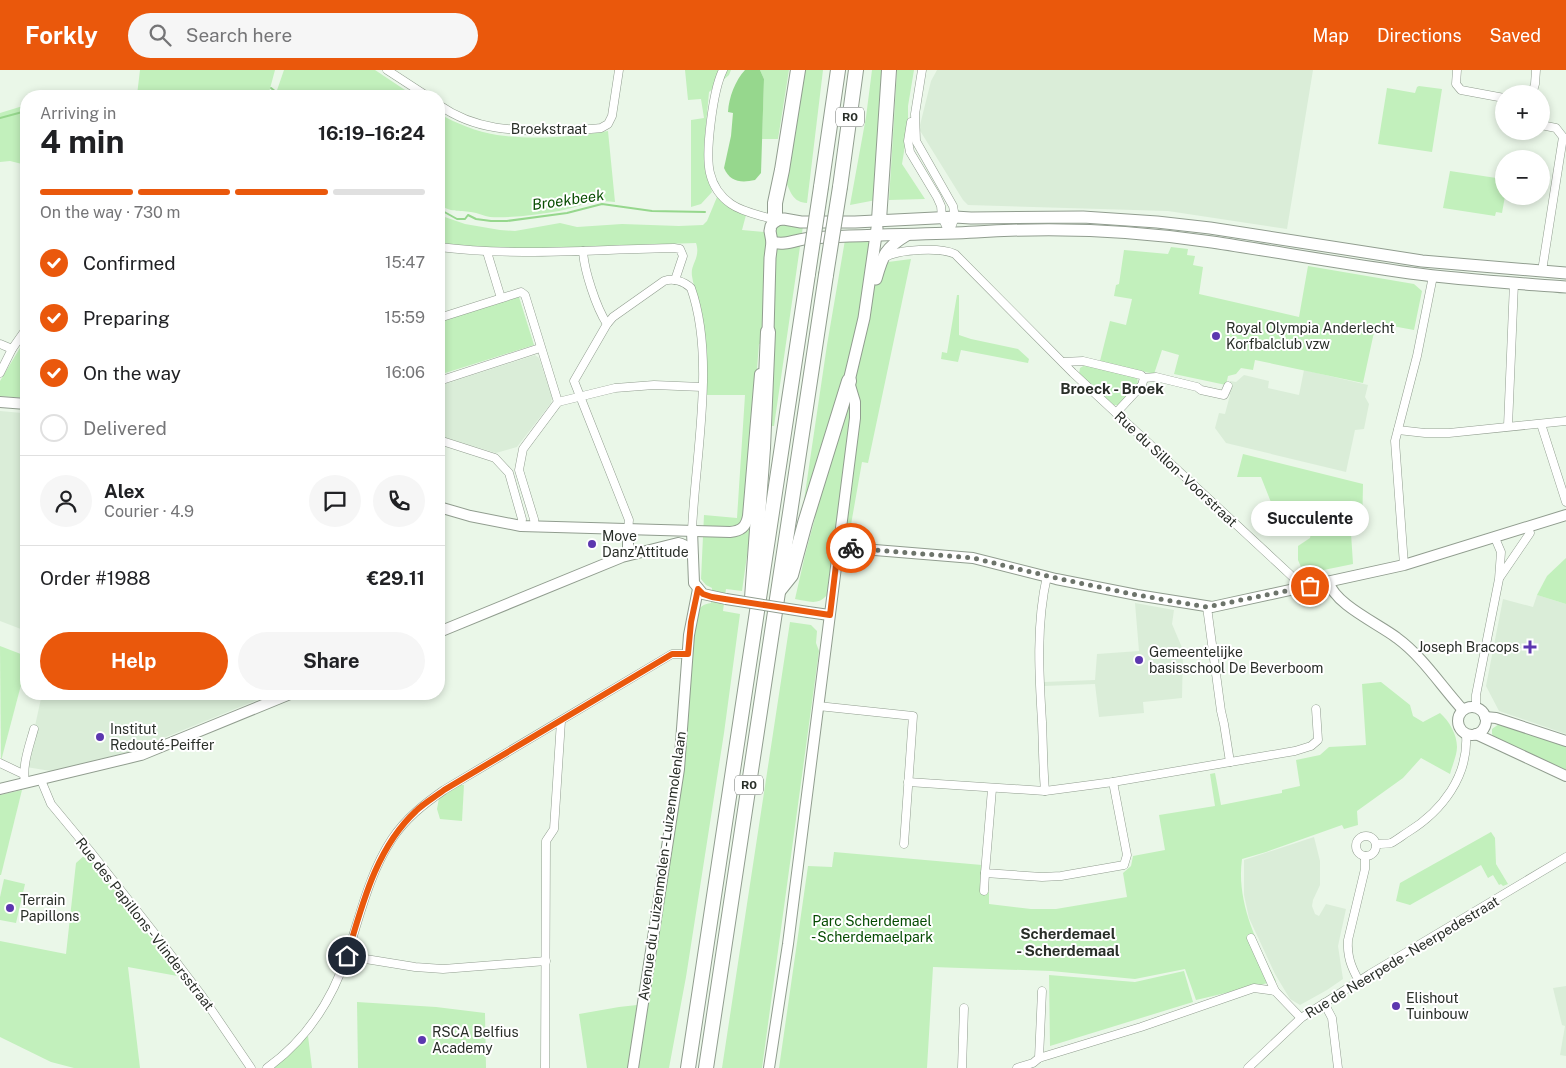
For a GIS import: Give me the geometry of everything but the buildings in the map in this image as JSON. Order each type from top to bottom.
[{"type":"highway","points":[[775,220],[775,204],[798,70]]},
{"type":"highway","name":"R0","points":[[688,1068],[838,70]]},
{"type":"highway","name":"R0","points":[[706,1068],[856,70]]},
{"type":"highway","points":[[879,220],[889,70]]},
{"type":"highway","points":[[750,654],[752,584],[768,332]]},
{"type":"highway","points":[[779,590],[791,575],[849,381]]},
{"type":"main road","points":[[768,332],[772,242],[770,231],[775,220],[784,219],[801,222],[942,217],[1050,216],[1121,219],[1209,228],[1417,260],[1566,273]]},
{"type":"main road","points":[[849,381],[869,291],[879,220]]},
{"type":"main road","points":[[772,242],[785,244],[806,238],[876,234],[949,234],[1023,230],[1127,233],[1211,242],[1433,276],[1566,286]]},
{"type":"main road","points":[[869,291],[888,249],[910,234]]},
{"type":"main road","points":[[1433,276],[1435,272],[1441,271],[1506,274],[1520,270]]},
{"type":"street","points":[[387,70],[418,90]]},
{"type":"street","name":"Broekstraat","points":[[445,108],[464,118],[494,128],[517,131],[601,128],[608,124],[612,116],[619,70]]},
{"type":"street","points":[[723,70],[714,94],[708,155],[710,174],[716,189],[731,204],[748,212],[775,220]]},
{"type":"street","points":[[922,70],[915,114],[916,141],[953,206],[955,217],[949,234]]},
{"type":"street","points":[[1458,70],[1456,84],[1461,90],[1495,97]]},
{"type":"street","points":[[1535,85],[1536,70]]},
{"type":"street","points":[[915,114],[911,120],[909,147],[937,197],[949,234]]},
{"type":"street","points":[[1542,271],[1564,136],[1556,128],[1550,127]]},
{"type":"street","points":[[1274,251],[1282,246],[1282,239]]},
{"type":"street","points":[[445,248],[487,252],[677,248],[681,251],[682,256],[675,280]]},
{"type":"street","name":"Rue du Sillon - Voorstraat","points":[[882,259],[890,254],[911,251],[940,250],[953,253],[1116,413],[1296,580],[1298,589]]},
{"type":"street","points":[[583,251],[584,260],[601,314],[607,324]]},
{"type":"street","points":[[487,252],[501,298]]},
{"type":"street","points":[[1404,566],[1395,441],[1417,356],[1433,276]]},
{"type":"street","points":[[632,554],[628,548],[628,520],[574,379],[613,317],[657,286],[668,280],[675,280],[690,286],[696,305],[701,333],[703,359],[692,531],[693,576],[698,589],[703,594],[712,597],[830,615]]},
{"type":"street","points":[[1508,426],[1514,283]]},
{"type":"street","points":[[445,316],[523,293],[558,402]]},
{"type":"street","points":[[445,510],[521,526],[535,527],[735,532],[743,528],[748,520],[761,354],[768,332]]},
{"type":"street","points":[[0,373],[20,338]]},
{"type":"street","points":[[0,344],[12,349]]},
{"type":"street","points":[[445,379],[540,348]]},
{"type":"street","points":[[1063,362],[1083,361],[1138,373],[1144,378],[1156,377],[1224,395],[1228,386]]},
{"type":"street","points":[[1116,413],[1142,385],[1144,378]]},
{"type":"street","points":[[769,1068],[788,944],[855,418],[855,402],[849,381]]},
{"type":"street","points":[[535,527],[519,470],[523,449],[558,402],[615,388],[654,385],[702,387]]},
{"type":"street","points":[[0,402],[20,404]]},
{"type":"street","points":[[1398,430],[1449,433],[1566,421]]},
{"type":"street","points":[[1541,424],[1566,502]]},
{"type":"street","points":[[445,442],[494,458],[509,473],[522,518],[521,526]]},
{"type":"street","points":[[838,548],[973,558],[1137,595],[1207,607],[1404,566],[1566,515]]},
{"type":"street","points":[[1499,579],[1530,533],[1528,528]]},
{"type":"street","points":[[1476,708],[1476,695],[1499,579],[1501,552],[1495,538]]},
{"type":"street","points":[[445,630],[600,565],[632,554],[678,543],[690,549],[694,557]]},
{"type":"street","points":[[1045,791],[1042,763],[1039,661],[1042,613],[1047,576]]},
{"type":"street","points":[[1329,582],[1331,589],[1342,601],[1398,639],[1419,658],[1463,710]]},
{"type":"street","name":"Avenue du Luizenmolen - Luizenmolenlaan","points":[[633,1068],[679,769],[690,628],[698,589]]},
{"type":"street","points":[[1207,607],[1230,762]]},
{"type":"street","points":[[267,1068],[292,1048],[311,1026],[335,984],[347,956],[369,884],[392,839],[417,810],[444,790],[672,654],[688,654]]},
{"type":"street","points":[[0,763],[24,778],[41,780],[141,755],[275,700]]},
{"type":"street","points":[[818,706],[913,716],[904,844]]},
{"type":"street","points":[[1376,844],[1391,843],[1426,821],[1443,804],[1455,784],[1471,734],[1485,727],[1483,713],[1472,707],[1463,710],[1457,722],[1460,729],[1471,734],[1566,776]]},
{"type":"street","points":[[908,782],[1045,791],[1113,782],[1295,751],[1311,746],[1318,740],[1316,709]]},
{"type":"street","points":[[1485,717],[1496,718],[1566,741]]},
{"type":"street","points":[[545,1068],[546,841],[554,829],[561,721]]},
{"type":"street","points":[[24,778],[34,729]]},
{"type":"street","points":[[0,789],[24,778]]},
{"type":"street","name":"Rue des Papillons - Vlindersstraat","points":[[41,780],[50,804],[90,851],[155,934],[202,996],[252,1068]]},
{"type":"street","points":[[985,873],[1042,877],[1061,876],[1124,864],[1127,855],[1113,782]]},
{"type":"street","points":[[984,891],[992,788]]},
{"type":"street","points":[[1364,836],[1374,839],[1376,844],[1374,853],[1365,856],[1359,854],[1356,849],[1356,843],[1359,838],[1364,836]]},
{"type":"street","points":[[1359,981],[1349,962],[1347,949],[1365,869],[1365,856]]},
{"type":"street","name":"Rue de Neerpede - Neerpedestraat","points":[[1248,1068],[1301,1018],[1359,981],[1566,857]]},
{"type":"street","points":[[1251,938],[1275,991],[1301,1018]]},
{"type":"street","points":[[347,956],[415,967],[443,969],[546,961]]},
{"type":"street","points":[[1017,1068],[1254,988],[1275,991]]},
{"type":"street","points":[[1036,1063],[1042,991]]},
{"type":"street","points":[[1324,1003],[1332,1018],[1338,1068]]},
{"type":"street","points":[[962,1068],[964,1008]]},
{"type":"shaded area","points":[[745,70],[760,70],[764,79],[761,173],[755,180],[745,181],[733,179],[726,173],[724,168],[731,136],[733,113],[728,112],[730,101],[735,84]]},
{"type":"shaded area","points":[[937,70],[1313,70],[1287,229],[1168,211],[968,205],[919,129],[931,81]]},
{"type":"shaded area","points":[[535,355],[539,358],[552,397],[551,403],[517,447],[496,453],[445,438],[445,384]]},
{"type":"shaded area","points":[[1304,370],[1368,385],[1365,397],[1369,404],[1364,429],[1355,430],[1346,472],[1226,443],[1215,428],[1219,413],[1225,414],[1230,395],[1227,394],[1230,381],[1236,382],[1244,375],[1269,381],[1268,388],[1299,395]]},
{"type":"shaded area","points":[[0,411],[20,413],[20,629],[0,621]]},
{"type":"shaded area","name":"Joseph Bracops","points":[[1537,595],[1566,604],[1566,734],[1499,711],[1486,686],[1503,599],[1533,607]]},
{"type":"shaded area","name":"Gemeentelijke basisschool De Beverboom","points":[[1135,603],[1174,610],[1172,624],[1183,650],[1182,698],[1143,702],[1144,713],[1099,717],[1095,684],[1044,686],[1044,682],[1095,680],[1097,654],[1139,651]]},
{"type":"shaded area","name":"Institut Redouté-Peiffer","points":[[41,700],[257,700],[129,752],[51,771],[26,767]]},
{"type":"shaded area","points":[[1314,837],[1320,861],[1320,885],[1312,906],[1315,914],[1319,916],[1326,904],[1346,909],[1338,946],[1343,979],[1300,1005],[1290,999],[1275,974],[1249,918],[1244,895],[1244,860]]},
{"type":"shaded area","points":[[1566,986],[1566,1056],[1560,1055],[1565,1026],[1562,1025],[1553,988]]},
{"type":"green space","points":[[140,70],[275,70],[270,90],[138,90]]},
{"type":"green space","points":[[284,70],[375,70],[405,90],[277,90]]},
{"type":"green space","points":[[685,70],[731,70],[729,75],[709,92],[704,147],[705,170],[712,192],[701,204],[691,207],[691,120],[704,118],[701,99],[688,100]]},
{"type":"green space","points":[[760,70],[789,70],[778,139],[762,139],[764,79]]},
{"type":"green space","points":[[803,70],[823,70],[807,203],[796,199],[786,182]]},
{"type":"green space","points":[[872,70],[884,70],[876,200],[850,205],[866,117]]},
{"type":"green space","points":[[897,70],[914,70],[902,164],[925,199],[889,200]]},
{"type":"green space","points":[[1419,86],[1442,89],[1432,152],[1378,144],[1387,88],[1415,93]]},
{"type":"green space","points":[[20,107],[20,164],[10,161],[0,162],[0,113]]},
{"type":"green space","points":[[445,117],[489,134],[510,137],[552,137],[608,131],[615,202],[593,202],[551,212],[507,217],[490,217],[474,212],[445,208]]},
{"type":"green space","points":[[1450,171],[1495,178],[1495,205],[1503,205],[1502,213],[1496,212],[1495,216],[1443,208]]},
{"type":"green space","points":[[717,197],[729,207],[746,215],[742,230],[765,232],[785,223],[803,226],[774,426],[770,426],[772,345],[759,344],[745,516],[751,527],[742,591],[726,589],[723,611],[740,614],[724,733],[686,977],[669,1068],[587,1068],[579,1014],[646,1004],[688,706],[696,614],[702,606],[711,603],[712,588],[701,579],[704,515],[737,518],[745,395],[705,395],[707,360],[705,337],[702,314],[692,276],[692,268],[697,253],[696,243],[519,249],[472,248],[445,244],[445,217],[465,224],[515,231],[560,223],[577,227],[622,224],[679,226],[703,225],[707,221]]},
{"type":"green space","points":[[865,239],[870,241],[882,277],[888,262],[911,259],[868,463],[862,462],[849,536],[835,536],[827,595],[820,601],[808,602],[795,599],[815,518],[802,514],[827,345],[845,240]]},
{"type":"green space","points":[[1171,247],[1188,249],[1187,255],[1195,256],[1193,265],[1203,267],[1199,294],[1299,317],[1308,266],[1414,284],[1422,291],[1414,330],[1376,323],[1363,383],[1255,360],[1253,370],[1241,368],[1236,374],[1228,376],[1226,385],[1174,374],[1179,355],[1162,350],[1154,374],[1100,361],[1110,321],[1126,325],[1132,299],[1114,296],[1116,285],[1119,284],[1124,250],[1168,254]]},
{"type":"green space","points":[[957,295],[959,295],[959,335],[1018,349],[1029,359],[1028,363],[961,350],[958,362],[941,359],[942,352],[947,353]]},
{"type":"green space","points":[[519,297],[534,345],[445,373],[445,319]]},
{"type":"green space","points":[[20,348],[20,398],[0,396],[0,381]]},
{"type":"green space","points":[[1085,365],[1137,377],[1138,384],[1119,405],[1114,405],[1079,374],[1080,368]]},
{"type":"green space","points":[[1243,454],[1363,484],[1362,532],[1351,533],[1353,564],[1304,574],[1298,560],[1298,546],[1310,538],[1311,533],[1280,525],[1261,477],[1237,477]]},
{"type":"green space","points":[[1566,558],[1566,604],[1537,595],[1547,576]]},
{"type":"green space","points":[[790,622],[811,625],[817,631],[816,643],[819,651],[762,1068],[722,1068]]},
{"type":"green space","points":[[0,646],[20,654],[20,689],[1,761]]},
{"type":"green space","name":"Parc Scherdemael - Scherdemaelpark","points":[[1381,682],[1410,705],[1413,716],[1423,722],[1440,713],[1452,728],[1457,747],[1450,774],[1421,758],[1403,778],[1357,811],[1358,825],[1344,829],[1342,825],[1242,859],[1242,891],[1245,906],[1255,937],[1276,981],[1196,1000],[1185,969],[1135,979],[1051,971],[933,967],[927,1068],[779,1068],[808,866],[832,867],[834,852],[982,865],[980,891],[989,892],[989,904],[1031,909],[1056,909],[1127,897],[1123,873],[1131,866],[1133,856],[1165,850],[1159,815],[1215,806],[1210,774],[1215,773],[1221,805],[1282,793],[1282,790],[1300,786],[1296,760],[1320,755],[1329,747],[1366,745],[1362,684]]},
{"type":"green space","points":[[1499,724],[1566,747],[1566,770],[1495,738],[1492,734],[1492,729]]},
{"type":"green space","points":[[460,785],[464,785],[462,821],[440,819],[437,809],[439,798]]},
{"type":"green space","points":[[22,790],[1,875],[0,875],[0,795]]},
{"type":"green space","points":[[1491,832],[1495,838],[1496,864],[1508,884],[1499,885],[1493,875],[1488,878],[1481,865],[1410,905],[1396,901],[1400,883]]},
{"type":"green space","points":[[86,854],[183,977],[128,967],[140,1068],[74,1068],[51,1062],[0,1037],[0,941],[66,954],[76,863]]},
{"type":"green space","name":"Terrain Papillons","points":[[4,879],[25,884],[16,923],[0,920],[0,897]]},
{"type":"green space","points":[[1184,971],[1193,1002],[1050,1046],[1049,975],[1135,982]]},
{"type":"green space","name":"RSCA Belfius Academy","points":[[357,1002],[436,1007],[485,1013],[486,1068],[358,1068]]},
{"type":"green space","points":[[308,1036],[312,1068],[273,1068],[306,1037]]},
{"type":"waterway","name":"Broekbeek","points":[[0,118],[20,113]]},
{"type":"waterway","name":"Broekbeek","points":[[445,212],[457,219],[465,219],[468,215],[476,219],[507,221],[567,213],[602,204],[652,211],[705,212]]},
{"type":"way so far","points":[[851,548],[973,558],[1137,595],[1207,607],[1310,586]]},
{"type":"place","name":"Royal Olympia Anderlecht Korfbalclub vzw","points":[[1216,336]]},
{"type":"place","name":"Move Danz’Attitude","points":[[592,544]]},
{"type":"place","name":"Succulente","points":[[1310,586]]},
{"type":"place","name":"Joseph Bracops","points":[[1530,647]]},
{"type":"place","name":"Gemeentelijke basisschool De Beverboom","points":[[1139,660]]},
{"type":"place","name":"Institut Redouté-Peiffer","points":[[100,737]]},
{"type":"place","name":"Terrain Papillons","points":[[10,908]]},
{"type":"place","name":"Elishout Tuinbouw","points":[[1396,1006]]},
{"type":"place","name":"RSCA Belfius Academy","points":[[422,1040]]},
{"type":"district","name":"Broeck - Broek","points":[[1112,389]]},
{"type":"district","name":"Scherdemael - Scherdemaal","points":[[1068,942]]},
{"type":"route","points":[[347,956],[369,884],[392,839],[417,810],[444,790],[672,654],[688,654],[691,622],[698,589],[703,594],[712,597],[830,615],[838,548],[851,548]]}]
